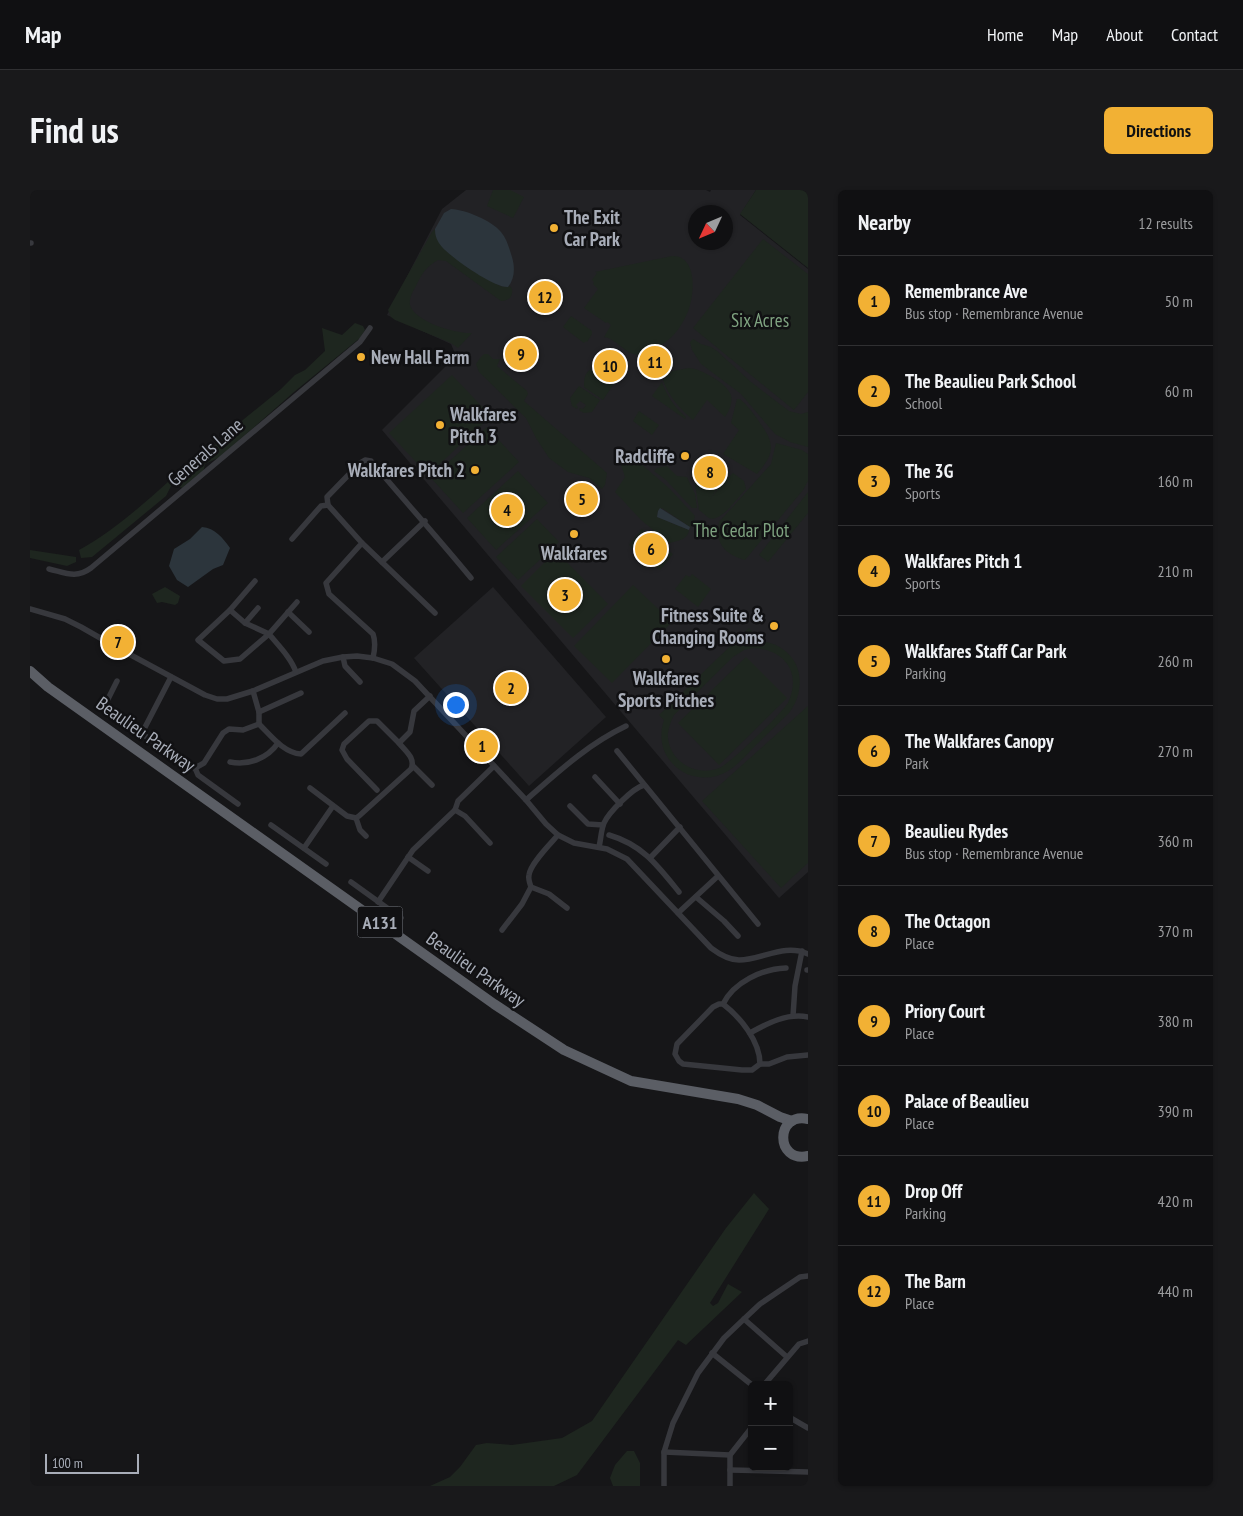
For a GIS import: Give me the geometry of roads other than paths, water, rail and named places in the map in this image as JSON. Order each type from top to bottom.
[{"type":"highway","name":"Beaulieu Parkway","points":[[30,671],[48,687],[494,1004],[564,1050],[631,1081],[738,1099],[792,1121]]},
{"type":"highway","points":[[761,1107],[772,1119],[783,1137]]},
{"type":"highway","points":[[807,1118],[792,1121],[784,1130],[783,1137],[784,1145],[789,1152],[796,1156],[807,1157]]},
{"type":"street","name":"Generals Lane","points":[[49,569],[75,575],[82,574],[91,568],[360,342],[370,328]]},
{"type":"street","points":[[435,613],[362,543],[328,505],[327,497],[360,463],[365,460],[371,461],[413,510],[425,521],[471,578]]},
{"type":"street","points":[[292,539],[320,506],[328,505]]},
{"type":"street","points":[[382,562],[425,521]]},
{"type":"street","points":[[362,543],[326,583],[329,594],[373,634],[375,650],[372,658]]},
{"type":"street","points":[[255,581],[230,610],[198,640],[224,661],[240,659],[269,634],[297,602]]},
{"type":"street","points":[[245,623],[258,608]]},
{"type":"street","points":[[30,609],[65,619],[81,626],[204,695],[217,699],[227,700],[253,691],[323,661],[357,656],[392,664],[405,672],[430,696],[558,835],[574,843],[600,846],[627,859],[711,948],[720,954],[740,960],[778,951],[802,951],[808,954]]},
{"type":"street","points":[[230,610],[245,623],[269,634],[286,657],[292,661],[296,672]]},
{"type":"street","points":[[288,612],[308,632]]},
{"type":"street","points":[[30,614],[41,613]]},
{"type":"street","points":[[343,658],[344,666],[360,682]]},
{"type":"street","points":[[142,734],[172,677]]},
{"type":"street","points":[[118,681],[105,704],[105,708],[188,766],[195,768],[204,763],[223,734],[229,730],[242,730],[259,724]]},
{"type":"street","points":[[253,691],[259,712],[259,724],[278,743],[293,754],[301,754],[344,713]]},
{"type":"street","points":[[259,712],[300,692]]},
{"type":"street","points":[[399,743],[410,732],[414,711],[430,696]]},
{"type":"street","points":[[377,790],[346,758],[342,750],[344,744],[369,721],[374,720],[399,743],[412,758],[413,766],[432,786]]},
{"type":"street","points":[[526,800],[576,756],[605,736],[626,726]]},
{"type":"street","points":[[230,762],[237,764],[246,763],[264,757],[278,743]]},
{"type":"street","points":[[617,751],[758,924]]},
{"type":"street","points":[[356,818],[398,782],[413,766]]},
{"type":"street","points":[[378,902],[419,843],[455,810],[458,801],[494,766]]},
{"type":"street","points":[[195,768],[198,775],[238,804]]},
{"type":"street","points":[[595,778],[620,804]]},
{"type":"street","points":[[600,846],[603,825],[607,817],[634,790],[644,785]]},
{"type":"street","points":[[310,788],[347,816],[356,818]]},
{"type":"street","points":[[304,848],[333,806]]},
{"type":"street","points":[[570,806],[588,824],[603,825]]},
{"type":"street","points":[[455,810],[465,816],[490,843]]},
{"type":"street","points":[[356,818],[360,830],[366,836]]},
{"type":"street","points":[[271,825],[326,864]]},
{"type":"street","points":[[650,858],[680,827]]},
{"type":"street","points":[[502,930],[522,904],[531,887],[528,874],[558,835]]},
{"type":"street","points":[[609,835],[625,840],[650,858],[679,892]]},
{"type":"street","points":[[408,857],[428,871]]},
{"type":"street","points":[[678,913],[718,876]]},
{"type":"street","points":[[351,882],[401,918]]},
{"type":"street","points":[[531,887],[548,894],[567,908]]},
{"type":"street","points":[[696,897],[738,936]]},
{"type":"street","points":[[793,1016],[795,986],[802,951]]},
{"type":"street","points":[[723,1004],[727,995],[759,973],[773,968],[786,968]]},
{"type":"street","points":[[723,1004],[750,1034],[760,1064]]},
{"type":"street","points":[[723,1004],[713,1007],[677,1044],[675,1050],[676,1058],[683,1064],[752,1070],[760,1064],[769,1064],[787,1057],[808,1055]]},
{"type":"street","points":[[750,1034],[765,1025],[793,1016],[808,1017]]},
{"type":"street","points":[[664,1486],[664,1452],[677,1415],[698,1373],[724,1338],[760,1304],[800,1278],[808,1276]]},
{"type":"street","points":[[744,1319],[787,1356]]},
{"type":"street","points":[[767,1381],[799,1344],[808,1341]]},
{"type":"street","points":[[712,1353],[748,1382]]},
{"type":"street","points":[[793,1419],[808,1428]]},
{"type":"street","points":[[730,1486],[730,1455],[748,1432]]},
{"type":"street","points":[[664,1452],[730,1455]]},
{"type":"street","points":[[730,1470],[808,1472]]},
{"type":"place","name":"The Exit Car Park","points":[[554,228]]},
{"type":"place","name":"The Barn","points":[[545,297]]},
{"type":"place","name":"Priory Court","points":[[521,354]]},
{"type":"place","name":"New Hall Farm","points":[[361,357]]},
{"type":"place","name":"Drop Off","points":[[655,362]]},
{"type":"place","name":"Palace of Beaulieu","points":[[610,366]]},
{"type":"place","name":"Walkfares Pitch 3","points":[[440,425]]},
{"type":"place","name":"Radcliffe","points":[[685,456]]},
{"type":"place","name":"Walkfares Pitch 2","points":[[475,470]]},
{"type":"place","name":"The Octagon","points":[[710,472]]},
{"type":"place","name":"Walkfares Staff Car Park","points":[[582,499]]},
{"type":"place","name":"Walkfares Pitch 1","points":[[507,510]]},
{"type":"place","name":"Walkfares","points":[[574,534]]},
{"type":"place","name":"The Walkfares Canopy","points":[[651,549]]},
{"type":"place","name":"The 3G","points":[[565,595]]},
{"type":"place","name":"Fitness Suite & Changing Rooms","points":[[774,626]]},
{"type":"place","name":"Beaulieu Rydes","points":[[118,642]]},
{"type":"place","name":"Walkfares Sports Pitches","points":[[666,659]]},
{"type":"place","name":"The Beaulieu Park School","points":[[511,688]]},
{"type":"place","name":"Remembrance Ave","points":[[482,746]]},
{"type":"park label","name":"Six Acres","points":[[760,320]]},
{"type":"park label","name":"The Cedar Plot","points":[[741,530]]}]
